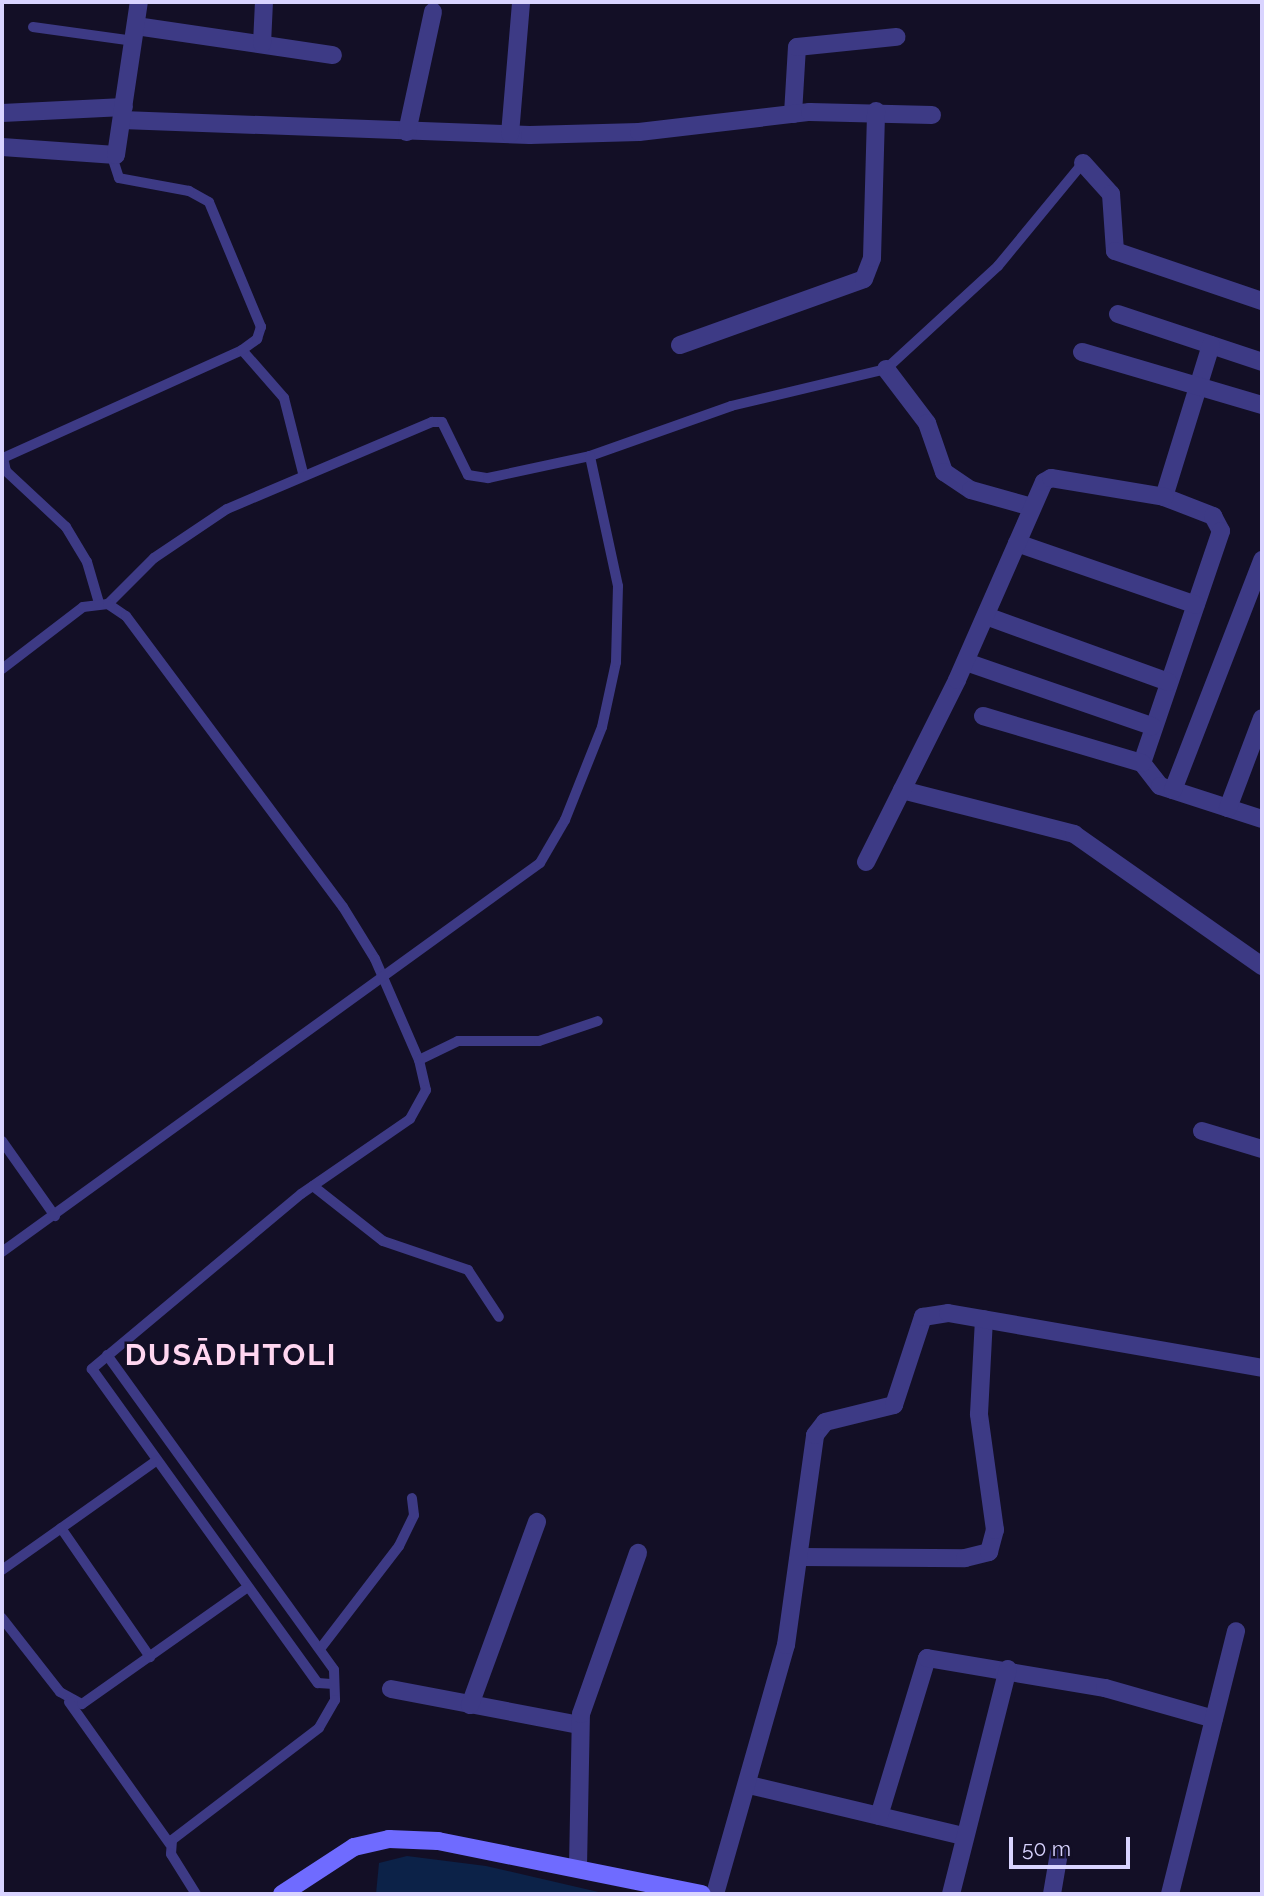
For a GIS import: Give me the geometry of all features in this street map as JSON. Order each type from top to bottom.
[{"type":"street","points":[[2,147],[113,156],[123,113],[139,2]]},
{"type":"street","points":[[262,44],[264,2]]},
{"type":"street","points":[[510,134],[521,2]]},
{"type":"street","points":[[407,132],[433,12]]},
{"type":"street","points":[[135,34],[262,44],[333,55]]},
{"type":"street","points":[[793,114],[797,47],[895,37]]},
{"type":"street","points":[[2,113],[123,113],[407,132],[510,134],[639,132],[793,114],[876,111],[932,115]]},
{"type":"street","points":[[680,345],[864,279],[872,258],[876,111]]},
{"type":"street","points":[[1083,163],[1111,194],[1115,251],[1262,301]]},
{"type":"street","points":[[1118,314],[1262,362]]},
{"type":"street","points":[[1164,497],[1195,386],[1211,345]]},
{"type":"street","points":[[1082,352],[1262,405]]},
{"type":"street","points":[[886,369],[926,423],[944,472],[971,490],[1032,507]]},
{"type":"street","points":[[866,862],[965,662],[1032,507],[1051,478],[1164,497],[1220,521],[1219,544],[1152,726],[1142,763]]},
{"type":"street","points":[[1017,543],[1196,605]]},
{"type":"street","points":[[1173,790],[1262,560]]},
{"type":"street","points":[[986,616],[1168,682]]},
{"type":"street","points":[[965,662],[1152,726]]},
{"type":"street","points":[[983,716],[1142,763],[1152,779],[1173,790],[1262,819]]},
{"type":"street","points":[[1228,808],[1262,718]]},
{"type":"street","points":[[902,790],[1074,834],[1262,966]]},
{"type":"street","points":[[1202,1131],[1262,1149]]},
{"type":"street","points":[[715,1894],[749,1784],[802,1556],[818,1427],[894,1405],[923,1317],[984,1319],[1262,1368],[1262,1353]]},
{"type":"street","points":[[802,1556],[965,1558],[989,1552],[995,1530],[979,1414],[984,1319]]},
{"type":"street","points":[[470,1705],[537,1522]]},
{"type":"street","points":[[578,1867],[579,1725],[638,1553]]},
{"type":"street","points":[[1170,1894],[1236,1631]]},
{"type":"street","points":[[879,1816],[927,1658],[1008,1669],[1214,1719]]},
{"type":"street","points":[[951,1894],[963,1836],[1008,1669]]},
{"type":"street","points":[[391,1689],[579,1725]]},
{"type":"street","points":[[749,1784],[963,1836]]},
{"type":"street","points":[[282,1894],[354,1847],[389,1839],[438,1841],[578,1867],[659,1890],[702,1894]]},
{"type":"street","points":[[1052,1894],[1059,1853]]},
{"type":"lane","points":[[33,27],[135,34]]},
{"type":"lane","points":[[113,156],[117,177],[189,191],[214,208],[261,327],[257,340],[242,350],[17,447],[2,467],[66,527],[87,562],[104,604],[126,616],[343,907],[383,976],[419,1060],[426,1090],[417,1112],[313,1186],[107,1355],[92,1373],[318,1683],[334,1684]]},
{"type":"lane","points":[[2,668],[83,607],[104,604],[180,539],[303,472],[438,421],[473,477],[590,456],[731,406],[886,369],[998,267],[1083,163]]},
{"type":"lane","points":[[242,350],[284,398],[303,472]]},
{"type":"lane","points":[[2,1252],[383,976],[523,879],[551,847],[573,802],[602,727],[619,635],[618,586],[590,456]]},
{"type":"lane","points":[[419,1060],[458,1041],[539,1041],[598,1021]]},
{"type":"lane","points":[[2,1141],[55,1216]]},
{"type":"lane","points":[[313,1186],[383,1241],[468,1270],[499,1317]]},
{"type":"lane","points":[[107,1355],[334,1670],[335,1700],[319,1728],[170,1844]]},
{"type":"lane","points":[[2,1570],[156,1461]]},
{"type":"lane","points":[[320,1649],[399,1546],[414,1515],[412,1498]]},
{"type":"lane","points":[[61,1528],[150,1657]]},
{"type":"lane","points":[[67,1700],[91,1700],[248,1587]]},
{"type":"lane","points":[[2,1618],[67,1700],[170,1844],[196,1894]]},
{"type":"water","points":[[407,1856],[486,1866],[607,1894],[376,1894],[379,1863]]},
{"type":"district","name":"DUSĀDHTOLI","points":[[231,1355]]}]
